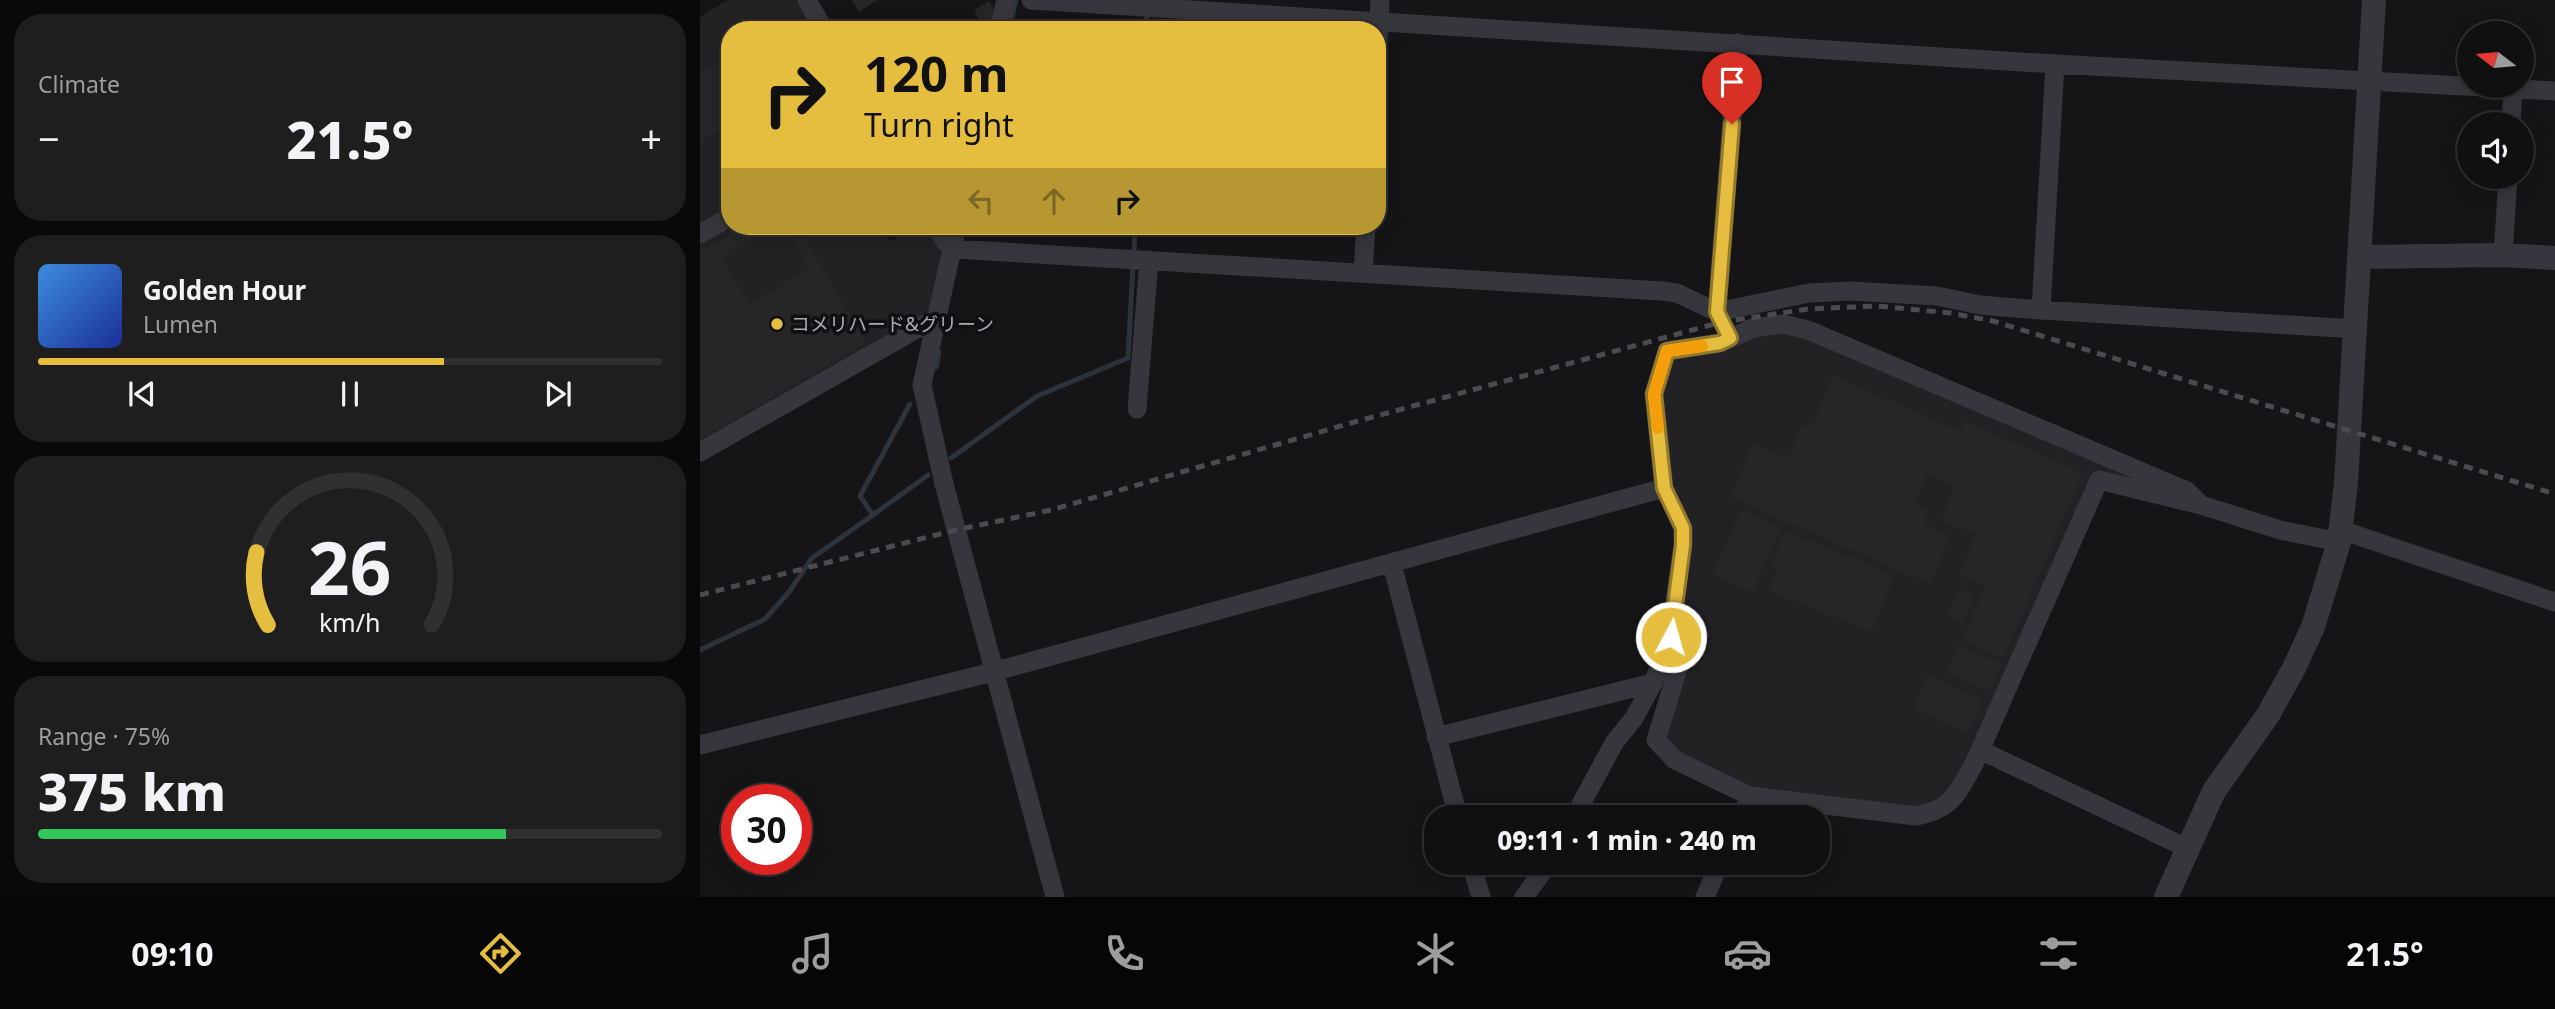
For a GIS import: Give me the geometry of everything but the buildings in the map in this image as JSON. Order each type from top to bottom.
[{"type":"street","points":[[807,0],[819,21]]},
{"type":"street","points":[[1001,21],[1006,0]]},
{"type":"street","points":[[1031,0],[1364,21]]},
{"type":"street","points":[[1380,0],[1380,21]]},
{"type":"street","points":[[2166,897],[2214,791],[2267,715],[2294,668],[2316,617],[2340,536],[2346,483],[2374,0]]},
{"type":"street","points":[[1386,22],[2457,86]]},
{"type":"street","points":[[1730,338],[1717,312],[1738,43]]},
{"type":"street","points":[[2041,310],[2055,64]]},
{"type":"street","points":[[2534,90],[2555,91]]},
{"type":"street","points":[[2503,255],[2507,189]]},
{"type":"street","points":[[700,234],[721,222]]},
{"type":"street","points":[[941,235],[946,243],[959,249],[1662,291],[1677,293],[1717,312],[1809,293],[1851,291],[1927,295],[1980,305],[2041,310],[2355,329]]},
{"type":"street","points":[[958,235],[959,249],[936,318],[922,384],[944,484],[1055,897]]},
{"type":"street","points":[[1363,273],[1365,235]]},
{"type":"street","points":[[2360,257],[2503,255],[2555,258]]},
{"type":"street","points":[[1137,409],[1138,260]]},
{"type":"street","points":[[700,452],[936,318]]},
{"type":"street","points":[[1580,805],[1614,743],[1634,718],[1653,683],[1671,637],[1683,528],[1664,488],[1654,394],[1667,351],[1720,343],[1753,328],[1783,324],[1808,330],[2187,491],[2201,505]]},
{"type":"street","points":[[1673,613],[1691,626],[1656,740],[1675,760],[1750,796],[1917,816],[1938,812],[1956,795],[1980,750],[2099,480],[2201,505],[2280,530],[2340,536],[2555,602]]},
{"type":"street","points":[[700,745],[993,672],[1664,488]]},
{"type":"street","points":[[1392,564],[1455,805]]},
{"type":"street","points":[[1436,737],[1653,683]]},
{"type":"street","points":[[1980,750],[2187,848]]},
{"type":"street","points":[[1746,805],[1750,796]]},
{"type":"street","points":[[1475,875],[1481,897]]},
{"type":"street","points":[[1524,897],[1540,875]]},
{"type":"street","points":[[1705,897],[1715,875]]},
{"type":"shaded area","points":[[728,0],[807,0],[819,21],[721,21],[721,235],[886,235],[890,241],[899,235],[934,235],[943,259],[931,313],[700,449],[700,17]]},
{"type":"shaded area","points":[[1783,324],[2187,491],[2099,481],[1973,766],[1938,812],[1750,796],[1656,740],[1683,545],[1664,488],[1654,394],[1667,351]]},
{"type":"waterway","points":[[1011,21],[1016,0]]},
{"type":"waterway","points":[[1146,21],[1147,12]]},
{"type":"waterway","points":[[1134,254],[1135,235]]},
{"type":"waterway","points":[[951,458],[1037,396],[1128,358],[1133,264]]},
{"type":"waterway","points":[[936,367],[939,352]]},
{"type":"waterway","points":[[700,650],[765,619],[789,592],[812,558],[873,515],[860,496],[910,404]]},
{"type":"waterway","points":[[873,515],[928,475]]},
{"type":"railway","points":[[700,595],[956,530],[1051,510],[1358,421],[1722,322],[1808,309],[1877,306],[1950,313],[1993,321],[2555,494]]},
{"type":"slow traffic","points":[[1658,428],[1654,394],[1667,351],[1702,346]]},
{"type":"place","name":"コメリハード&グリーン","points":[[777,324]]},
{"type":"route","points":[[1671,637],[1683,528],[1664,488],[1654,394],[1667,351],[1720,343],[1730,338],[1717,312],[1732,124]]}]
